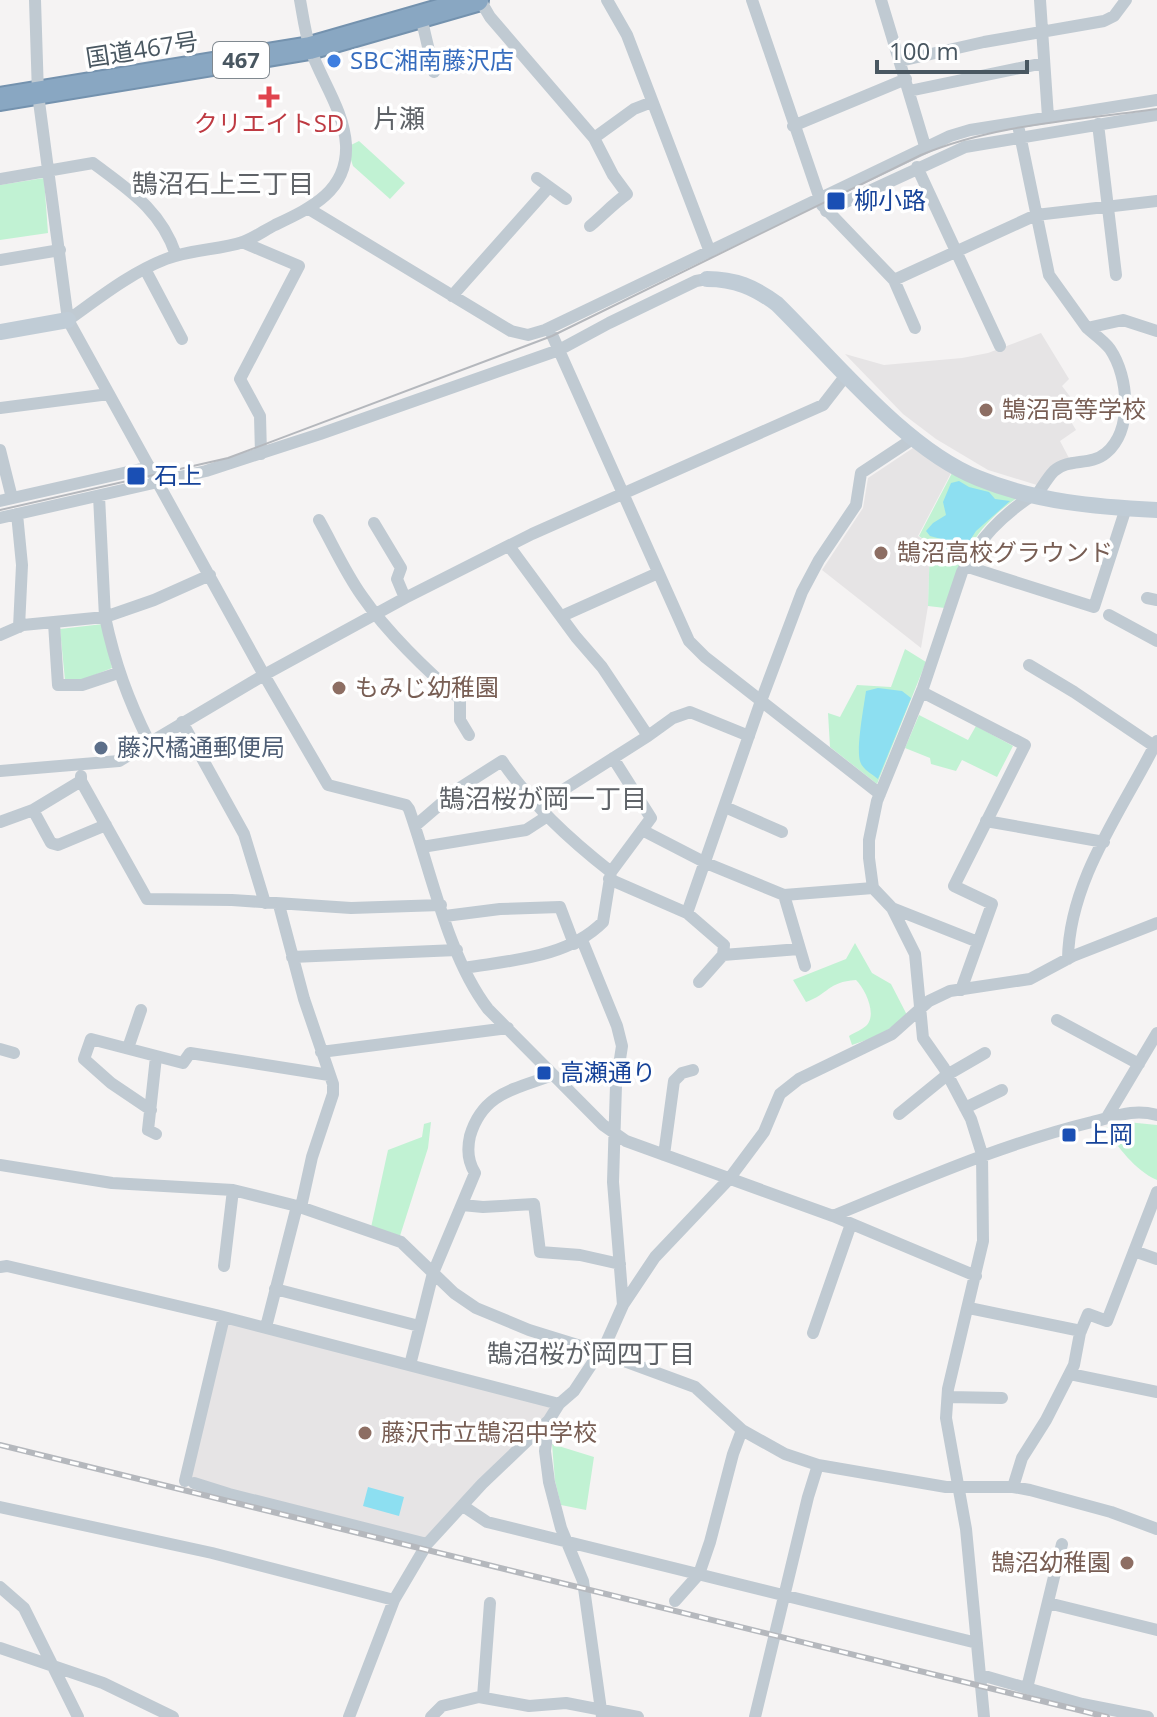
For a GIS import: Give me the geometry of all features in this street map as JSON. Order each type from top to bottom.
[{"type":"highway","name":"国道467号","points":[[0,99],[310,48],[479,0]]},
{"type":"street","points":[[35,0],[38,94],[68,320],[328,785],[406,805],[457,950],[477,994],[614,1135],[833,1216],[976,1276]]},
{"type":"street","points":[[0,332],[68,320],[145,269],[176,255],[242,242],[309,209],[335,186],[342,173],[346,143],[336,107],[310,48],[300,0]]},
{"type":"street","points":[[479,0],[490,17],[594,138],[613,175],[627,194],[590,226]]},
{"type":"street","points":[[607,0],[627,35],[710,252]]},
{"type":"street","points":[[752,0],[819,199],[826,211],[894,280],[915,328]]},
{"type":"street","points":[[881,0],[925,146]]},
{"type":"street","points":[[1040,0],[1048,117]]},
{"type":"street","points":[[900,61],[1104,21],[1114,16],[1126,0]]},
{"type":"street","points":[[421,17],[434,72]]},
{"type":"street","points":[[793,126],[908,85],[1044,63]]},
{"type":"street","points":[[309,209],[520,335],[533,334],[710,252],[925,146],[960,133],[1157,100]]},
{"type":"street","points":[[594,138],[634,109],[652,102]]},
{"type":"street","points":[[826,211],[965,147],[1157,115]]},
{"type":"street","points":[[984,1717],[966,1529],[946,1418],[983,1241],[982,1154],[965,1108],[923,1038],[915,954],[892,908],[873,888],[869,840],[880,794],[922,692],[965,566],[998,521],[1034,496],[1054,471],[1064,465],[1095,461],[1115,444],[1125,415],[1120,372],[1110,349],[1087,328],[1049,275],[1017,123]]},
{"type":"street","points":[[1098,124],[1116,275]]},
{"type":"street","points":[[0,179],[93,163],[150,209],[164,226],[176,255]]},
{"type":"street","points":[[917,167],[1000,346]]},
{"type":"street","points":[[537,178],[566,199]]},
{"type":"street","points":[[452,296],[549,187]]},
{"type":"street","points":[[894,280],[1036,215],[1157,201]]},
{"type":"street","points":[[242,242],[299,266],[240,379],[260,416],[261,454]]},
{"type":"street","points":[[0,260],[60,250]]},
{"type":"street","points":[[145,269],[182,339]]},
{"type":"street","points":[[0,518],[206,471],[261,454],[559,350],[696,281],[707,279],[731,280],[760,292],[777,304],[914,438],[950,464],[977,478],[1065,503],[1157,510]]},
{"type":"street","points":[[1087,328],[1123,320],[1157,331]]},
{"type":"street","points":[[549,328],[689,641],[705,657],[880,794]]},
{"type":"street","points":[[0,771],[119,761],[264,675],[405,598],[509,546],[823,405],[847,374]]},
{"type":"street","points":[[0,408],[109,394]]},
{"type":"street","points":[[687,913],[802,592],[819,560],[856,505],[861,473],[914,438]]},
{"type":"street","points":[[1,455],[6,499],[150,467]]},
{"type":"street","points":[[99,496],[105,617],[118,673],[149,742]]},
{"type":"street","points":[[965,566],[1094,607],[1126,508]]},
{"type":"street","points":[[17,514],[22,565],[19,627]]},
{"type":"street","points":[[319,520],[359,592],[376,615],[460,699],[460,720],[469,735]]},
{"type":"street","points":[[374,523],[401,568],[397,579],[405,598]]},
{"type":"street","points":[[509,546],[592,658],[602,667],[648,736]]},
{"type":"street","points":[[562,616],[658,573]]},
{"type":"street","points":[[0,635],[19,627],[105,617],[154,600],[210,575]]},
{"type":"street","points":[[1109,615],[1157,641]]},
{"type":"street","points":[[54,623],[58,685],[82,685],[118,673]]},
{"type":"street","points":[[1029,665],[1156,745],[1125,797],[1075,907],[1068,959]]},
{"type":"street","points":[[922,692],[1025,745],[954,886],[992,904],[961,990]]},
{"type":"street","points":[[563,790],[673,718],[690,712],[749,736]]},
{"type":"street","points":[[182,722],[244,834],[265,903]]},
{"type":"street","points":[[464,968],[526,958],[578,942],[603,922],[610,876],[651,818],[613,758]]},
{"type":"street","points":[[415,826],[458,789],[502,761],[527,797],[610,876],[687,913],[724,945],[723,955],[699,982]]},
{"type":"street","points":[[80,766],[81,781],[147,899],[443,911],[560,907],[620,1037],[613,1204],[623,1305]]},
{"type":"street","points":[[0,822],[33,810],[81,781]]},
{"type":"street","points":[[725,807],[782,832]]},
{"type":"street","points":[[33,810],[51,843],[58,845],[106,825]]},
{"type":"street","points":[[422,847],[526,830],[546,817]]},
{"type":"street","points":[[986,821],[1104,842]]},
{"type":"street","points":[[642,830],[706,863],[784,895],[873,888]]},
{"type":"street","points":[[784,895],[805,966]]},
{"type":"street","points":[[266,1327],[312,1157],[333,1094],[279,905]]},
{"type":"street","points":[[892,908],[978,942]]},
{"type":"street","points":[[349,1717],[394,1600],[427,1544],[574,1391],[600,1352],[623,1305],[655,1257],[729,1179],[764,1132],[780,1094],[787,1087],[892,1034],[940,995],[1030,979],[1068,959],[1157,923]]},
{"type":"street","points":[[723,955],[799,949]]},
{"type":"street","points":[[292,957],[457,950]]},
{"type":"street","points":[[128,1048],[141,1010]]},
{"type":"street","points":[[1057,1020],[1139,1064]]},
{"type":"street","points":[[321,1052],[508,1028]]},
{"type":"street","points":[[1107,1117],[1157,1033]]},
{"type":"street","points":[[151,1110],[111,1083],[84,1059],[91,1039],[183,1063],[190,1053],[329,1075]]},
{"type":"street","points":[[0,1049],[14,1053]]},
{"type":"street","points":[[899,1114],[947,1075],[985,1053]]},
{"type":"street","points":[[156,1057],[148,1130],[156,1134]]},
{"type":"street","points":[[664,1155],[674,1081],[682,1073],[693,1070]]},
{"type":"street","points":[[410,1365],[433,1273],[475,1173],[470,1164],[469,1141],[479,1114],[506,1091],[553,1075]]},
{"type":"street","points":[[965,1108],[1002,1090]]},
{"type":"street","points":[[833,1216],[982,1154],[1129,1112],[1157,1115]]},
{"type":"street","points":[[0,1165],[112,1183],[194,1183],[299,1206],[401,1242],[476,1308],[529,1330],[695,1387],[742,1430],[785,1454],[818,1465],[946,1487],[1013,1487],[1111,1512],[1157,1529]]},
{"type":"street","points":[[224,1266],[233,1190]]},
{"type":"street","points":[[1013,1487],[1022,1458],[1070,1374],[1088,1314],[1107,1321],[1157,1192]]},
{"type":"street","points":[[462,1205],[534,1204],[540,1252],[580,1255],[620,1264]]},
{"type":"street","points":[[812,1333],[851,1224]]},
{"type":"street","points":[[1134,1251],[1157,1259]]},
{"type":"street","points":[[0,1267],[7,1266],[266,1327],[559,1404]]},
{"type":"street","points":[[275,1289],[419,1326]]},
{"type":"street","points":[[969,1308],[1081,1331]]},
{"type":"street","points":[[224,1317],[189,1482],[427,1544]]},
{"type":"street","points":[[1070,1374],[1157,1392]]},
{"type":"street","points":[[948,1397],[1002,1398]]},
{"type":"street","points":[[549,1420],[546,1466],[553,1501],[584,1588],[601,1712]]},
{"type":"street","points":[[675,1601],[699,1574],[742,1430]]},
{"type":"street","points":[[755,1717],[818,1465]]},
{"type":"street","points":[[463,1506],[487,1522],[977,1643]]},
{"type":"street","points":[[0,1507],[212,1553],[394,1600]]},
{"type":"street","points":[[1027,1688],[1062,1544]]},
{"type":"street","points":[[0,1587],[24,1608],[78,1717]]},
{"type":"street","points":[[483,1697],[490,1603]]},
{"type":"street","points":[[1048,1603],[1157,1630]]},
{"type":"street","points":[[0,1648],[103,1683],[173,1717]]},
{"type":"street","points":[[981,1675],[1082,1704],[1148,1717]]},
{"type":"street","points":[[431,1717],[446,1705],[483,1697],[529,1706],[566,1703],[638,1717]]},
{"type":"shaded area","name":"鵠沼高等学校","points":[[1041,333],[1069,379],[1062,386],[1078,407],[1067,415],[1076,430],[1060,441],[1070,460],[1040,486],[988,470],[936,439],[903,414],[845,354],[884,365],[962,358],[988,353]]},
{"type":"shaded area","name":"鵠沼高校グラウンド","points":[[913,448],[951,473],[918,536],[930,544],[928,606],[921,648],[822,570],[863,508],[868,478]]},
{"type":"shaded area","name":"藤沢市立鵠沼中学校","points":[[230,1323],[549,1405],[550,1416],[458,1502],[424,1539],[192,1480],[190,1474],[224,1325]]},
{"type":"green space","points":[[359,141],[405,183],[390,199],[353,166],[351,145]]},
{"type":"green space","points":[[44,178],[48,233],[0,240],[0,185]]},
{"type":"green space","points":[[952,473],[1017,498],[990,520],[970,546],[945,608],[928,606],[930,544],[919,536]]},
{"type":"green space","points":[[103,624],[112,668],[82,680],[65,680],[60,629]]},
{"type":"green space","points":[[905,649],[926,662],[877,784],[830,747],[828,713],[840,717],[857,685],[891,687]]},
{"type":"green space","points":[[919,715],[968,740],[976,726],[1013,746],[997,777],[962,760],[956,771],[931,764],[930,758],[905,748]]},
{"type":"green space","points":[[855,943],[872,973],[891,984],[907,1015],[881,1035],[852,1045],[849,1036],[867,1025],[871,1014],[866,995],[856,980],[839,983],[806,1002],[793,980],[846,959]]},
{"type":"green space","points":[[431,1122],[428,1148],[399,1239],[370,1232],[388,1150],[422,1137],[424,1124]]},
{"type":"green space","points":[[1127,1122],[1157,1125],[1157,1180],[1134,1164],[1104,1128]]},
{"type":"green space","points":[[552,1444],[594,1457],[586,1510],[561,1505],[555,1481]]},
{"type":"water","points":[[959,481],[989,492],[995,499],[1010,501],[976,531],[961,554],[953,558],[948,556],[945,540],[930,536],[926,531],[946,515],[943,502],[951,483]]},
{"type":"water","points":[[878,688],[902,691],[911,698],[878,779],[861,764],[859,747],[866,691]]},
{"type":"water","points":[[368,1487],[404,1497],[399,1516],[363,1506]]},
{"type":"tram line","points":[[0,510],[228,458],[552,336],[921,155],[949,145],[1037,124],[1157,109]]},
{"type":"railway","points":[[0,1445],[1107,1717]]},
{"type":"place","name":"SBC湘南藤沢店","points":[[334,61]]},
{"type":"place","name":"クリエイトSD","points":[[269,97]]},
{"type":"place","name":"柳小路","points":[[836,201]]},
{"type":"place","name":"鵠沼高等学校","points":[[986,410]]},
{"type":"place","name":"石上","points":[[136,476]]},
{"type":"place","name":"鵠沼高校グラウンド","points":[[881,553]]},
{"type":"place","name":"もみじ幼稚園","points":[[339,688]]},
{"type":"place","name":"藤沢橘通郵便局","points":[[101,748]]},
{"type":"place","name":"高瀬通り","points":[[544,1073]]},
{"type":"place","name":"上岡","points":[[1069,1135]]},
{"type":"place","name":"藤沢市立鵠沼中学校","points":[[365,1433]]},
{"type":"place","name":"鵠沼幼稚園","points":[[1127,1563]]},
{"type":"district","name":"片瀬","points":[[399,119]]},
{"type":"district","name":"鵠沼石上三丁目","points":[[223,184]]},
{"type":"district","name":"鵠沼桜が岡一丁目","points":[[543,799]]},
{"type":"district","name":"鵠沼桜が岡四丁目","points":[[591,1354]]}]
